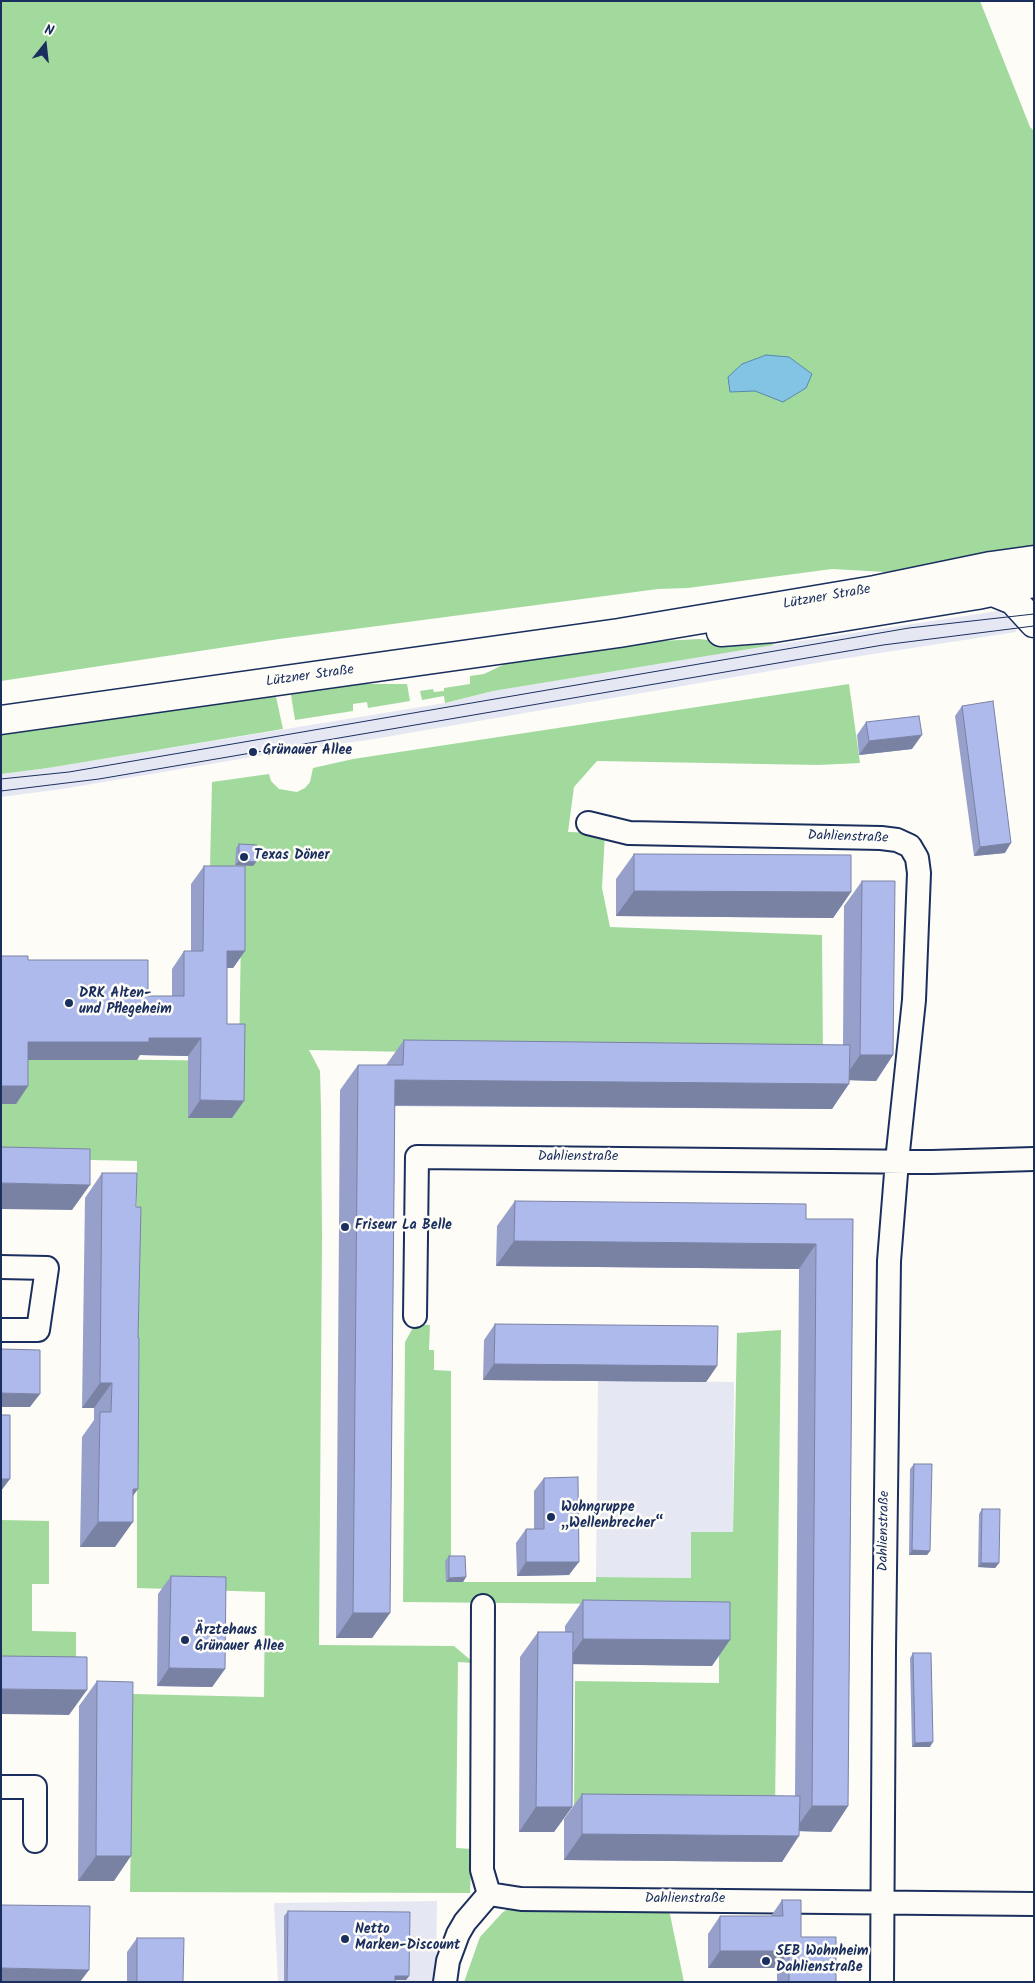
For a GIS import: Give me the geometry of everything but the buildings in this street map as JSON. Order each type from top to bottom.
[{"type":"main road","name":"Lützner Straße","points":[[1,720],[619,633],[875,590],[991,566],[1030,568]]},
{"type":"main road","name":"Lützner Straße","points":[[619,633],[706,633],[774,628],[993,592],[1030,568]]},
{"type":"main road","points":[[993,592],[1013,600],[1034,623]]},
{"type":"street","name":"Dahlienstraße","points":[[588,822],[629,833],[881,838],[897,840],[910,846],[917,858],[919,873],[914,1000],[897,1161],[889,1261],[882,1982]]},
{"type":"street","name":"Dahlienstraße","points":[[415,1316],[417,1157],[897,1161],[1034,1159]]},
{"type":"street","points":[[1,1267],[47,1268],[38,1330],[1,1330]]},
{"type":"street","points":[[445,1982],[448,1961],[458,1934],[465,1922],[488,1894],[482,1870],[483,1606]]},
{"type":"street","points":[[1,1787],[35,1787],[35,1841]]},
{"type":"street","name":"Dahlienstraße","points":[[488,1894],[521,1899],[883,1901],[1034,1904]]},
{"type":"shaded area","points":[[1013,610],[1016,632],[828,661],[368,740],[300,749],[62,789],[1,797],[1,774],[445,703],[493,691],[774,645]]},
{"type":"shaded area","points":[[598,1380],[734,1382],[733,1533],[691,1578],[596,1577]]},
{"type":"shaded area","name":"Netto Marken-Discount","points":[[437,1901],[436,1982],[278,1982],[274,1903]]},
{"type":"green space","points":[[1,1],[980,1],[1030,127],[1034,131],[1034,546],[886,572],[832,569],[688,588],[658,589],[279,639],[1,681]]},
{"type":"green space","points":[[699,639],[735,643],[769,642],[774,645],[493,691],[445,703],[444,696],[422,700],[420,691],[433,689],[434,692],[444,691],[444,688],[470,684],[470,676],[484,674],[511,661],[603,647]]},
{"type":"green space","points":[[336,684],[407,684],[410,701],[368,708],[367,702],[353,704],[353,711],[295,720],[292,690]]},
{"type":"green space","points":[[849,684],[860,763],[818,765],[597,761],[574,787],[568,832],[605,833],[602,888],[610,927],[822,935],[823,1060],[309,1050],[320,1071],[321,1108],[319,1645],[454,1646],[474,1663],[458,1662],[456,1848],[472,1849],[470,1893],[130,1892],[133,1694],[264,1697],[265,1592],[137,1588],[137,1161],[1,1158],[1,1058],[239,1061],[242,868],[210,867],[212,782],[269,774],[271,781],[279,789],[297,792],[305,788],[310,782],[313,768],[353,759]]},
{"type":"green space","points":[[275,692],[283,729],[1,774],[1,732]]},
{"type":"green space","points":[[415,1324],[430,1325],[429,1350],[434,1350],[434,1370],[451,1371],[451,1561],[446,1582],[596,1582],[596,1577],[691,1578],[691,1532],[733,1532],[737,1333],[781,1330],[775,1809],[574,1806],[575,1681],[719,1683],[719,1605],[403,1602],[405,1342]]},
{"type":"green space","points":[[1,1520],[49,1521],[49,1584],[32,1584],[32,1631],[76,1632],[76,1663],[1,1662]]},
{"type":"green space","points":[[521,1899],[667,1900],[684,1982],[464,1982],[480,1937],[502,1913]]},
{"type":"water","points":[[766,355],[789,357],[812,374],[806,388],[783,402],[755,391],[730,392],[728,377],[742,364]]},
{"type":"tram line","points":[[1,779],[69,772],[909,628],[1034,614]]},
{"type":"tram line","points":[[1,791],[99,779],[883,645],[1034,626]]},
{"type":"place","name":"Grünauer Allee","points":[[253,752]]},
{"type":"place","name":"Texas Döner","points":[[244,857]]},
{"type":"place","name":"DRK Alten- und Pflegeheim","points":[[69,1003]]},
{"type":"place","name":"Friseur La Belle","points":[[345,1227]]},
{"type":"place","name":"Wohngruppe „Wellenbrecher“","points":[[551,1517]]},
{"type":"place","name":"Ärztehaus Grünauer Allee","points":[[185,1640]]},
{"type":"place","name":"Netto Marken-Discount","points":[[345,1939]]},
{"type":"place","name":"SEB Wohnheim Dahlienstraße","points":[[766,1961]]}]
